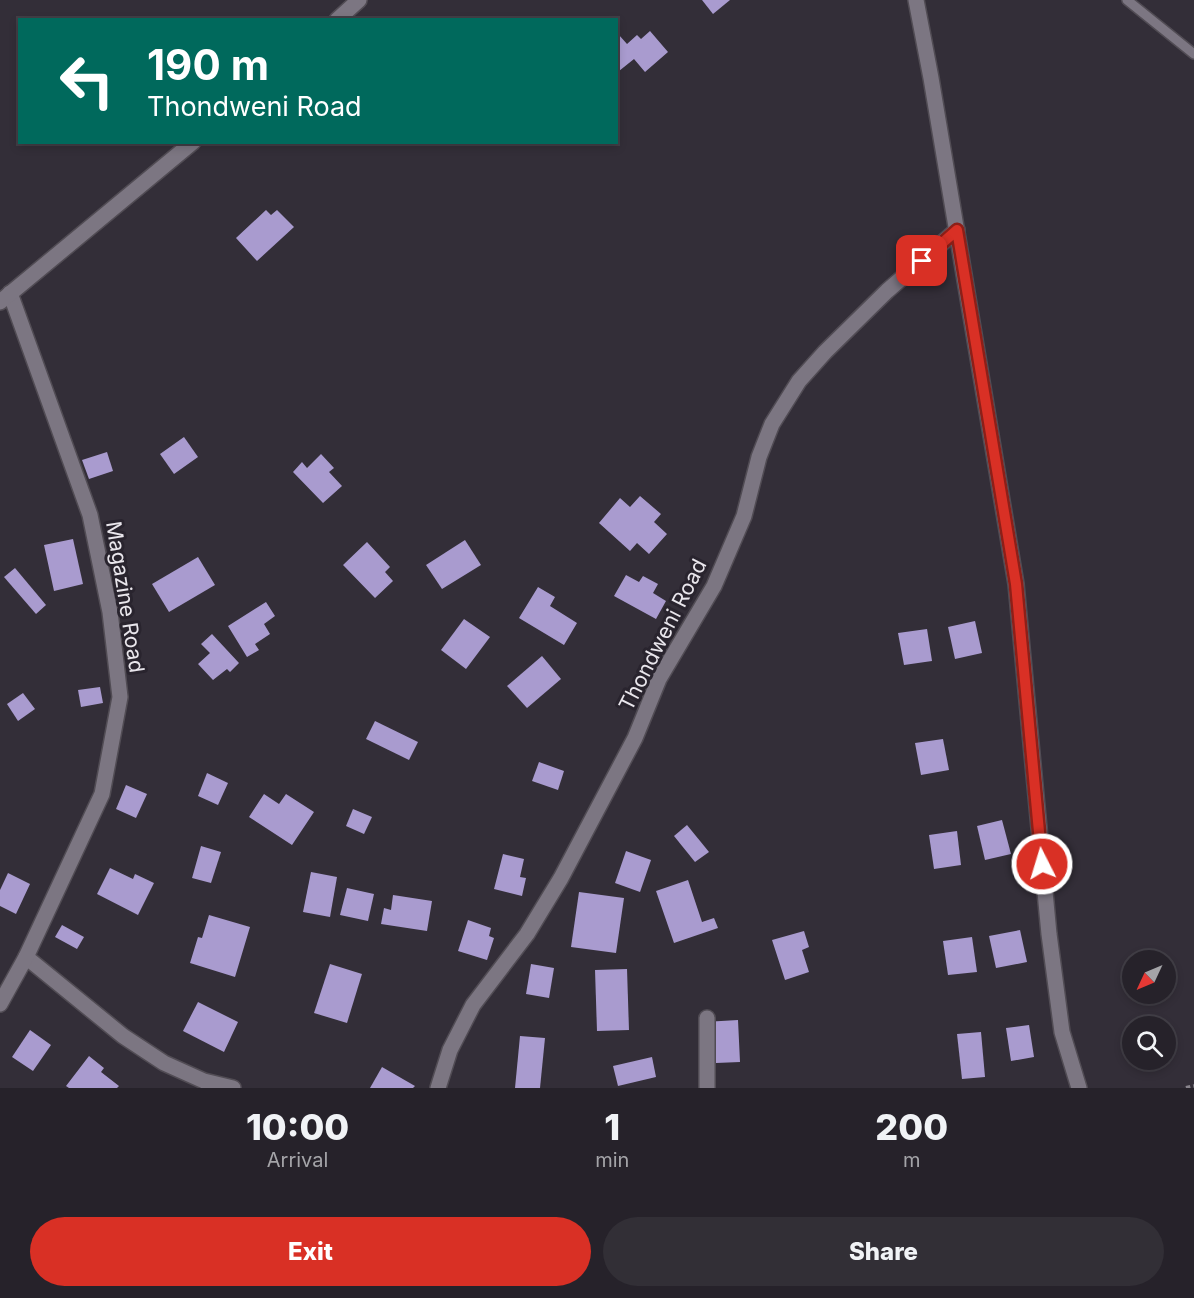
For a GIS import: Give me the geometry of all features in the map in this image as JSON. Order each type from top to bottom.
[{"type":"street","points":[[339,18],[359,0]]},
{"type":"street","points":[[916,0],[1016,584],[1049,934],[1062,1032],[1079,1088]]},
{"type":"street","points":[[5,298],[191,144]]},
{"type":"street","name":"Thondweni Road","points":[[438,1088],[450,1050],[473,1005],[527,934],[561,878],[634,738],[659,679],[714,586],[744,516],[759,457],[772,424],[799,381],[825,352],[887,291],[957,230]]},
{"type":"street","name":"Magazine Road","points":[[0,1004],[26,957],[102,794],[120,697],[110,612],[90,515],[5,298]]},
{"type":"street","points":[[26,957],[123,1036],[164,1063],[204,1081],[233,1088]]},
{"type":"street","points":[[707,1018],[707,1088]]},
{"type":"lane","points":[[1127,0],[1194,54]]},
{"type":"path","points":[[1186,1088],[1194,1086]]},
{"type":"building","points":[[702,0],[730,0],[713,14]]},
{"type":"building","points":[[650,31],[668,52],[645,72],[634,59],[619,71],[618,36],[627,44],[637,35],[641,39]]},
{"type":"building","points":[[266,210],[271,215],[277,210],[294,227],[257,261],[236,238]]},
{"type":"building","points":[[184,437],[198,457],[174,474],[160,454]]},
{"type":"building","points":[[107,452],[113,471],[89,479],[82,460]]},
{"type":"building","points":[[321,454],[334,468],[329,472],[342,486],[323,503],[293,472],[302,462],[307,468]]},
{"type":"building","points":[[640,496],[661,514],[654,522],[667,534],[649,554],[637,543],[630,551],[599,523],[620,498],[630,507]]},
{"type":"building","points":[[73,539],[83,584],[54,591],[44,545]]},
{"type":"building","points":[[465,540],[481,565],[442,589],[426,565]]},
{"type":"building","points":[[367,542],[390,567],[385,572],[393,581],[375,598],[343,565]]},
{"type":"building","points":[[198,557],[215,585],[169,612],[152,584]]},
{"type":"building","points":[[15,568],[46,605],[36,614],[4,577]]},
{"type":"building","points":[[626,575],[639,582],[643,576],[658,584],[653,593],[666,601],[656,619],[614,596]]},
{"type":"building","points":[[538,587],[555,597],[550,606],[577,623],[564,645],[519,618]]},
{"type":"building","points":[[266,602],[275,616],[264,624],[270,634],[255,644],[259,650],[247,657],[228,626]]},
{"type":"building","points":[[464,619],[490,637],[466,669],[441,650]]},
{"type":"building","points":[[975,621],[982,653],[955,659],[948,627]]},
{"type":"building","points":[[927,629],[932,661],[904,665],[898,633]]},
{"type":"building","points":[[212,634],[239,663],[230,672],[227,669],[213,680],[198,664],[210,653],[201,644]]},
{"type":"building","points":[[542,656],[561,679],[527,708],[507,686]]},
{"type":"building","points":[[100,687],[103,703],[81,707],[78,690]]},
{"type":"building","points":[[23,693],[35,709],[18,721],[7,704]]},
{"type":"building","points":[[375,721],[418,742],[409,760],[366,739]]},
{"type":"building","points":[[943,739],[949,770],[921,775],[915,743]]},
{"type":"building","points":[[539,762],[564,771],[558,790],[532,781]]},
{"type":"building","points":[[207,773],[228,783],[218,805],[198,796]]},
{"type":"building","points":[[126,785],[147,794],[136,818],[116,809]]},
{"type":"building","points":[[264,794],[279,804],[286,794],[314,812],[292,845],[249,817]]},
{"type":"building","points":[[353,809],[372,817],[364,834],[346,826]]},
{"type":"building","points":[[1002,820],[1011,854],[985,860],[977,826]]},
{"type":"building","points":[[687,825],[709,852],[695,862],[674,836]]},
{"type":"building","points":[[957,831],[961,865],[934,869],[929,835]]},
{"type":"building","points":[[201,846],[221,852],[211,883],[192,878]]},
{"type":"building","points":[[626,851],[651,860],[640,892],[615,883]]},
{"type":"building","points":[[503,854],[524,859],[520,877],[526,878],[522,896],[494,889]]},
{"type":"building","points":[[110,868],[133,879],[135,874],[154,883],[138,915],[97,894]]},
{"type":"building","points":[[311,872],[337,877],[330,917],[303,912]]},
{"type":"building","points":[[8,873],[30,884],[16,914],[0,906],[0,890]]},
{"type":"building","points":[[688,880],[702,922],[714,918],[718,928],[674,943],[656,891]]},
{"type":"building","points":[[347,888],[374,894],[368,921],[340,915]]},
{"type":"building","points":[[579,892],[624,898],[616,953],[571,947]]},
{"type":"building","points":[[393,895],[432,901],[427,931],[381,924],[384,908],[391,910]]},
{"type":"building","points":[[209,915],[250,927],[235,977],[190,963],[198,937],[202,938]]},
{"type":"building","points":[[468,920],[491,928],[489,936],[494,938],[487,960],[458,951]]},
{"type":"building","points":[[62,925],[84,937],[77,949],[55,937]]},
{"type":"building","points":[[1020,930],[1027,962],[996,968],[989,936]]},
{"type":"building","points":[[804,931],[809,947],[802,950],[809,972],[785,980],[772,940]]},
{"type":"building","points":[[972,937],[977,972],[948,975],[943,941]]},
{"type":"building","points":[[330,964],[362,974],[347,1023],[314,1013]]},
{"type":"building","points":[[531,964],[554,968],[549,998],[526,994]]},
{"type":"building","points":[[627,969],[629,1030],[597,1031],[595,970]]},
{"type":"building","points":[[198,1002],[238,1022],[224,1052],[183,1031]]},
{"type":"building","points":[[738,1020],[740,1062],[716,1063],[716,1042],[705,1043],[704,1022]]},
{"type":"building","points":[[1029,1025],[1034,1057],[1011,1061],[1006,1028]]},
{"type":"building","points":[[30,1030],[51,1045],[33,1071],[12,1057]]},
{"type":"building","points":[[981,1032],[985,1077],[962,1079],[957,1034]]},
{"type":"building","points":[[520,1036],[545,1038],[540,1088],[515,1088]]},
{"type":"building","points":[[89,1056],[104,1068],[101,1072],[119,1086],[117,1088],[69,1088],[66,1086]]},
{"type":"building","points":[[652,1057],[656,1077],[618,1086],[613,1066]]},
{"type":"building","points":[[382,1067],[415,1086],[413,1088],[370,1088]]},
{"type":"route","points":[[922,261],[957,230],[1016,584],[1042,864]]}]
